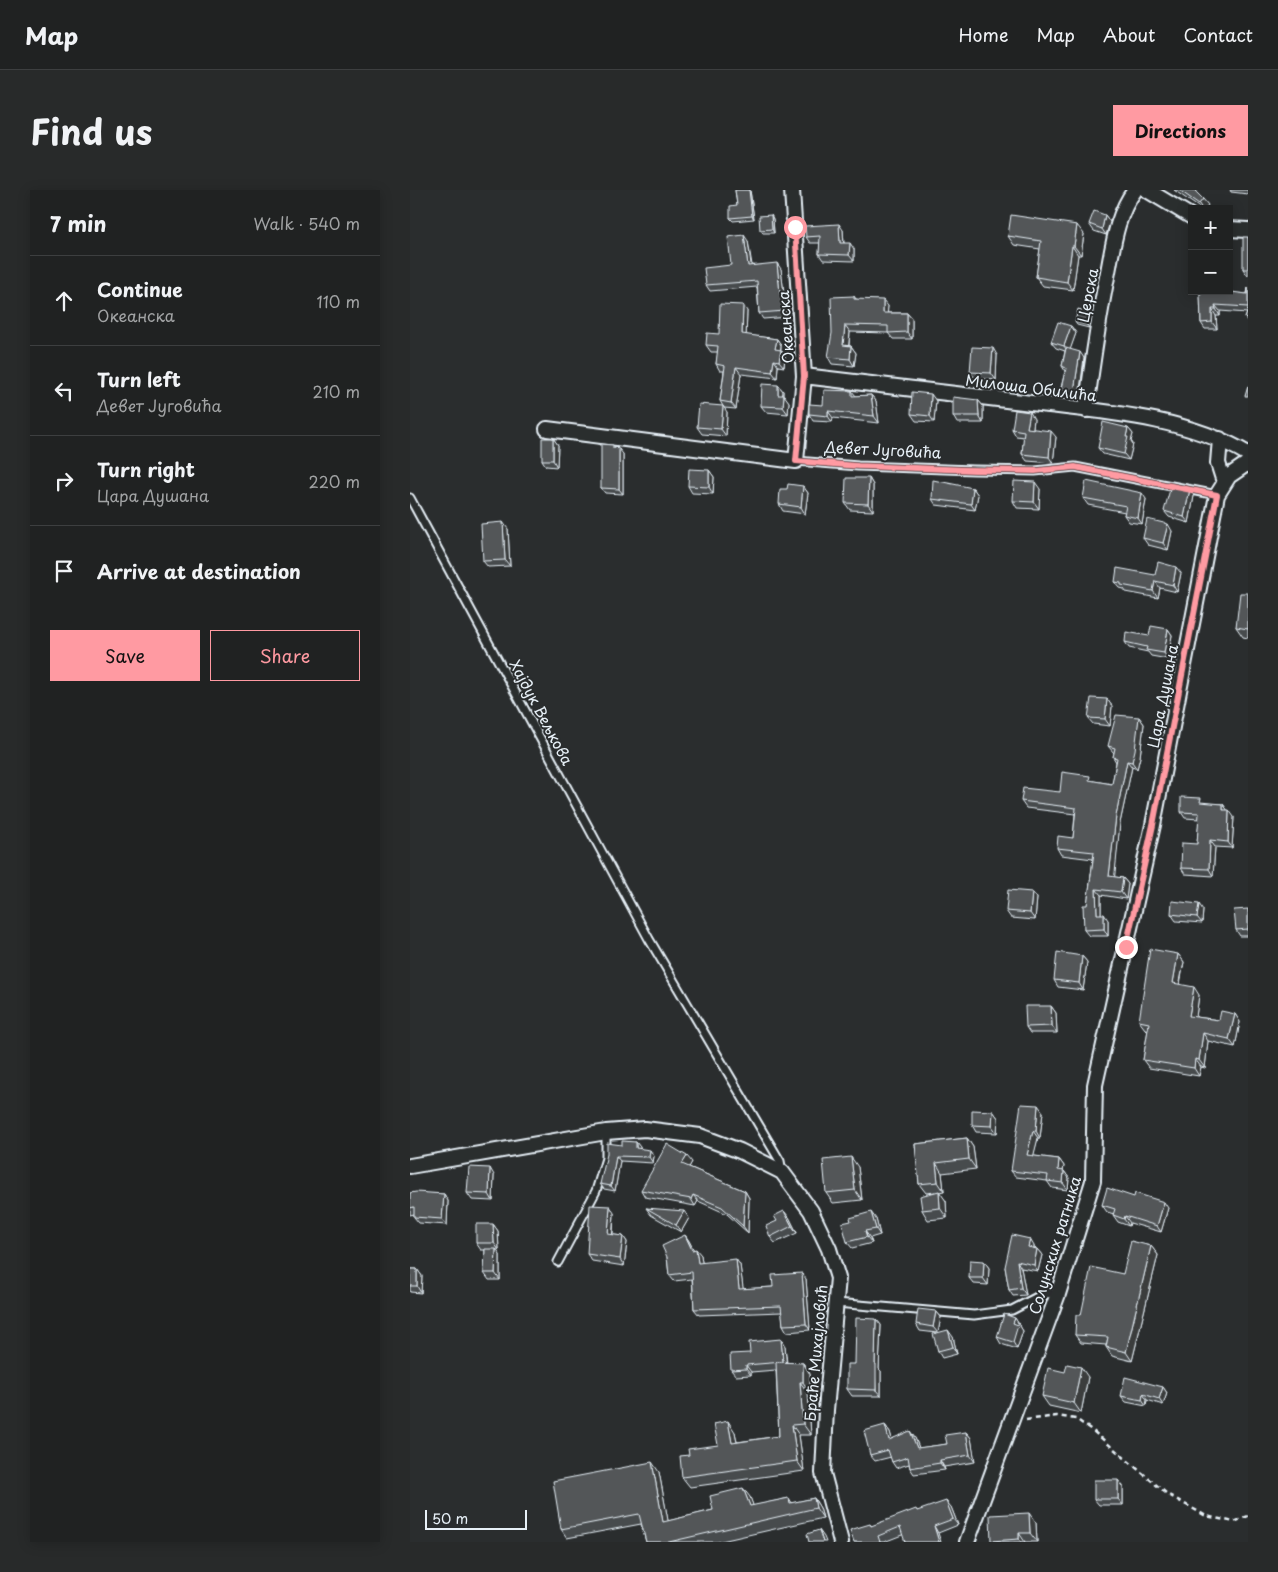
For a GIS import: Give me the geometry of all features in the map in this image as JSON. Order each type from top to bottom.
[{"type":"street","name":"Океанска","points":[[792,190],[804,376],[796,461]]},
{"type":"street","name":"Церска","points":[[1086,410],[1099,317],[1114,242],[1123,210],[1135,190]]},
{"type":"street","points":[[1147,190],[1188,215]]},
{"type":"street","points":[[1233,229],[1248,230]]},
{"type":"street","name":"Милоша Обилића","points":[[804,376],[1086,410],[1184,428],[1220,439],[1248,454]]},
{"type":"street","name":"Девет Југовића","points":[[547,429],[796,461]]},
{"type":"street","points":[[1220,439],[1218,463],[1220,488]]},
{"type":"street","points":[[1220,488],[1248,463]]},
{"type":"street","name":"Цара Душана","points":[[1126,947],[1153,825],[1220,488]]},
{"type":"street","name":"Солунских ратника","points":[[967,1542],[1058,1294],[1093,1181],[1095,1085],[1126,947]]},
{"type":"street","name":"Браће Михајловић","points":[[410,1166],[606,1132],[645,1129],[700,1136],[740,1151],[782,1172],[811,1210],[829,1249],[838,1278],[826,1410],[823,1473],[841,1542]]},
{"type":"lane","name":"Девет Југовића","points":[[796,461],[858,466],[974,470],[1035,471],[1075,467],[1220,488]]},
{"type":"lane","name":"Хајдук Вељкова","points":[[410,498],[649,938],[780,1161],[782,1172]]},
{"type":"lane","points":[[558,1262],[596,1191],[606,1158],[606,1132]]},
{"type":"lane","points":[[836,1303],[974,1315],[1012,1310],[1050,1292],[1058,1294]]},
{"type":"path","points":[[1010,1423],[1057,1416],[1076,1419],[1093,1430],[1167,1494],[1206,1516],[1234,1522],[1248,1516]]},
{"type":"building","points":[[735,190],[749,190],[752,216],[730,218],[730,206],[737,205]]},
{"type":"building","points":[[1179,190],[1194,190],[1203,199],[1199,204]]},
{"type":"building","points":[[1094,211],[1105,215],[1102,229],[1089,224]]},
{"type":"building","points":[[771,215],[772,229],[760,230],[759,216]]},
{"type":"building","points":[[1011,215],[1077,225],[1067,282],[1036,277],[1041,241],[1008,236]]},
{"type":"building","points":[[839,224],[840,243],[850,243],[849,255],[819,254],[820,236],[806,237],[805,226]]},
{"type":"building","points":[[744,235],[748,266],[777,263],[780,294],[784,294],[785,311],[759,313],[757,281],[706,285],[704,268],[731,265],[728,237]]},
{"type":"building","points":[[1243,237],[1248,237],[1248,269],[1243,269]]},
{"type":"building","points":[[1248,288],[1248,307],[1215,305],[1216,309],[1212,309],[1212,322],[1201,323],[1200,295],[1233,295],[1233,292],[1247,294]]},
{"type":"building","points":[[854,296],[854,299],[883,300],[883,313],[907,313],[907,332],[888,333],[888,326],[845,325],[843,345],[851,346],[850,359],[828,357],[832,333],[831,297]]},
{"type":"building","points":[[720,304],[743,305],[742,334],[777,339],[775,349],[781,350],[779,361],[774,360],[772,372],[736,367],[731,403],[720,401],[725,366],[716,364],[718,346],[706,345],[707,333],[719,334]]},
{"type":"building","points":[[1078,309],[1089,312],[1087,325],[1075,322]]},
{"type":"building","points":[[1058,322],[1071,326],[1064,346],[1051,342]]},
{"type":"building","points":[[972,347],[993,348],[991,373],[970,372]]},
{"type":"building","points":[[1066,348],[1080,352],[1074,391],[1061,388],[1066,368],[1062,366]]},
{"type":"building","points":[[762,384],[778,385],[778,395],[784,395],[783,407],[761,406]]},
{"type":"building","points":[[824,390],[852,391],[852,396],[871,395],[874,416],[828,411],[828,416],[809,414],[809,404],[823,405]]},
{"type":"building","points":[[912,392],[931,394],[930,416],[911,414]]},
{"type":"building","points":[[953,397],[978,400],[979,416],[953,416]]},
{"type":"building","points":[[699,404],[723,406],[721,429],[697,427]]},
{"type":"building","points":[[1015,410],[1030,412],[1027,428],[1051,431],[1049,457],[1022,454],[1024,431],[1012,429]]},
{"type":"building","points":[[1103,422],[1128,428],[1124,454],[1098,448]]},
{"type":"building","points":[[542,438],[553,438],[553,460],[542,460]]},
{"type":"building","points":[[601,444],[613,445],[613,448],[619,449],[619,489],[601,488]]},
{"type":"building","points":[[689,469],[709,470],[709,487],[688,486]]},
{"type":"building","points":[[846,478],[869,478],[868,504],[845,503]]},
{"type":"building","points":[[933,480],[973,488],[971,504],[932,499]]},
{"type":"building","points":[[1014,481],[1035,482],[1034,502],[1013,501]]},
{"type":"building","points":[[1086,481],[1142,493],[1138,518],[1124,515],[1126,506],[1083,498]]},
{"type":"building","points":[[788,484],[803,486],[801,507],[779,504],[780,489],[787,489]]},
{"type":"building","points":[[1171,486],[1190,489],[1184,517],[1164,511]]},
{"type":"building","points":[[1147,519],[1168,524],[1163,543],[1143,538]]},
{"type":"building","points":[[503,522],[505,560],[483,561],[481,524]]},
{"type":"building","points":[[1158,562],[1176,567],[1173,585],[1155,581],[1153,591],[1121,585],[1121,583],[1115,582],[1117,568],[1155,575]]},
{"type":"building","points":[[1240,593],[1248,593],[1248,629],[1236,627]]},
{"type":"building","points":[[1151,626],[1168,629],[1164,653],[1146,650],[1147,647],[1125,642],[1126,632],[1149,636]]},
{"type":"building","points":[[1091,698],[1107,699],[1105,719],[1088,718]]},
{"type":"building","points":[[1116,715],[1139,717],[1135,750],[1132,762],[1127,761],[1116,816],[1109,876],[1123,878],[1121,892],[1096,889],[1097,914],[1104,914],[1104,929],[1084,930],[1083,905],[1087,905],[1094,852],[1057,848],[1058,836],[1073,838],[1076,808],[1021,801],[1023,788],[1060,792],[1062,772],[1090,776],[1089,780],[1112,784],[1117,758],[1113,757],[1115,748],[1108,746]]},
{"type":"building","points":[[1181,797],[1201,798],[1200,802],[1223,804],[1223,810],[1229,810],[1228,842],[1210,840],[1209,869],[1181,868],[1182,843],[1197,844],[1199,813],[1181,812]]},
{"type":"building","points":[[1008,890],[1032,892],[1030,913],[1006,911]]},
{"type":"building","points":[[1172,901],[1199,904],[1197,917],[1171,914]]},
{"type":"building","points":[[1248,909],[1248,929],[1236,930],[1234,910]]},
{"type":"building","points":[[1150,949],[1178,954],[1173,983],[1194,987],[1189,1016],[1219,1020],[1221,1011],[1235,1014],[1229,1039],[1203,1033],[1199,1060],[1195,1059],[1194,1068],[1143,1060],[1149,1023],[1139,1021]]},
{"type":"building","points":[[1057,952],[1082,956],[1079,983],[1054,980]]},
{"type":"building","points":[[1025,1006],[1051,1006],[1052,1026],[1026,1027]]},
{"type":"building","points":[[1021,1104],[1038,1105],[1036,1131],[1033,1131],[1027,1155],[1059,1159],[1058,1170],[1064,1171],[1063,1183],[1047,1181],[1048,1175],[1011,1171]]},
{"type":"building","points":[[972,1110],[993,1111],[992,1126],[972,1125]]},
{"type":"building","points":[[967,1138],[969,1159],[936,1163],[938,1182],[919,1184],[915,1144]]},
{"type":"building","points":[[622,1141],[636,1142],[636,1148],[650,1150],[649,1157],[616,1156],[611,1186],[600,1184],[607,1154],[607,1143],[622,1145]]},
{"type":"building","points":[[667,1144],[687,1156],[682,1164],[745,1191],[743,1226],[722,1207],[693,1195],[691,1199],[641,1190]]},
{"type":"building","points":[[851,1157],[855,1190],[826,1193],[823,1160]]},
{"type":"building","points":[[469,1167],[490,1168],[489,1194],[467,1193]]},
{"type":"building","points":[[1107,1188],[1134,1197],[1135,1193],[1164,1202],[1157,1226],[1125,1216],[1124,1219],[1113,1215],[1115,1209],[1102,1205]]},
{"type":"building","points":[[939,1191],[940,1208],[922,1210],[920,1196]]},
{"type":"building","points":[[410,1193],[444,1194],[442,1219],[414,1217],[414,1207],[410,1208]]},
{"type":"building","points":[[590,1205],[610,1206],[608,1234],[623,1236],[620,1259],[587,1254]]},
{"type":"building","points":[[646,1208],[684,1211],[676,1225]]},
{"type":"building","points":[[784,1211],[792,1226],[770,1237],[766,1226],[777,1221],[774,1216]]},
{"type":"building","points":[[871,1212],[876,1229],[865,1231],[867,1237],[847,1242],[842,1223],[851,1221],[850,1218]]},
{"type":"building","points":[[476,1224],[493,1224],[494,1243],[476,1243]]},
{"type":"building","points":[[685,1235],[692,1250],[696,1249],[698,1263],[736,1259],[739,1289],[773,1287],[772,1275],[802,1273],[806,1324],[783,1325],[781,1306],[694,1309],[692,1272],[669,1275],[667,1257],[662,1246]]},
{"type":"building","points":[[1012,1235],[1030,1239],[1028,1247],[1037,1249],[1034,1265],[1017,1261],[1021,1288],[1009,1290],[1005,1267]]},
{"type":"building","points":[[1131,1241],[1151,1246],[1126,1352],[1106,1347],[1108,1337],[1075,1335],[1076,1315],[1081,1315],[1091,1267],[1123,1274]]},
{"type":"building","points":[[485,1249],[496,1249],[495,1273],[484,1273]]},
{"type":"building","points":[[970,1260],[984,1261],[983,1278],[969,1278]]},
{"type":"building","points":[[410,1269],[417,1269],[417,1286],[410,1286]]},
{"type":"building","points":[[918,1309],[936,1311],[933,1327],[916,1324]]},
{"type":"building","points":[[1004,1314],[1015,1318],[1013,1323],[1018,1325],[1013,1342],[997,1337]]},
{"type":"building","points":[[856,1318],[876,1319],[876,1390],[847,1389],[847,1364],[855,1364]]},
{"type":"building","points":[[948,1330],[953,1347],[938,1351],[933,1334]]},
{"type":"building","points":[[781,1339],[783,1362],[746,1365],[746,1369],[731,1370],[730,1354],[750,1353],[749,1342]]},
{"type":"building","points":[[776,1362],[803,1363],[803,1382],[800,1382],[803,1424],[792,1425],[797,1461],[682,1477],[680,1456],[689,1455],[688,1449],[718,1445],[714,1424],[728,1421],[732,1443],[779,1436]]},
{"type":"building","points":[[1067,1364],[1081,1367],[1074,1403],[1042,1396],[1048,1368],[1065,1372]]},
{"type":"building","points":[[1125,1377],[1163,1387],[1159,1399],[1143,1394],[1142,1400],[1121,1396]]},
{"type":"building","points":[[885,1425],[889,1440],[910,1431],[917,1448],[947,1444],[945,1435],[966,1432],[970,1455],[910,1468],[908,1457],[892,1462],[888,1450],[870,1455],[864,1431]]},
{"type":"building","points":[[652,1462],[663,1522],[713,1510],[710,1496],[743,1488],[750,1506],[789,1498],[790,1503],[814,1498],[816,1508],[669,1542],[646,1542],[639,1514],[561,1529],[553,1481]]},
{"type":"building","points":[[1094,1480],[1118,1480],[1118,1499],[1094,1499]]},
{"type":"building","points":[[946,1501],[953,1519],[934,1526],[939,1542],[905,1542],[900,1527],[878,1536],[880,1542],[854,1542],[850,1530],[870,1524],[871,1526],[916,1509],[917,1511]]},
{"type":"building","points":[[1029,1513],[1030,1533],[1019,1533],[1019,1539],[991,1541],[990,1515]]},
{"type":"building","points":[[819,1530],[823,1542],[809,1542],[807,1534]]},
{"type":"route","points":[[795,227],[804,376],[796,461],[858,466],[974,470],[1035,471],[1075,467],[1217,495],[1153,825],[1126,947]]}]
